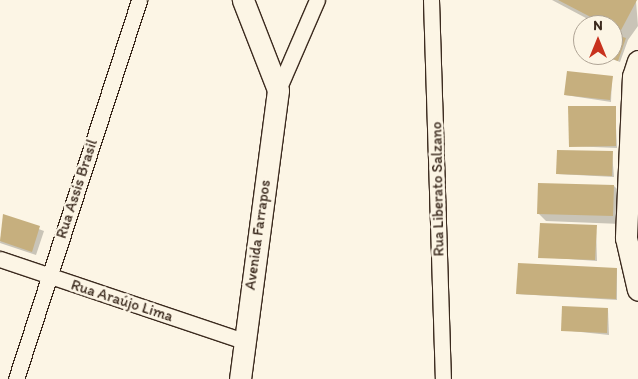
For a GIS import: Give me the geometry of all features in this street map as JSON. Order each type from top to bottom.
[{"type":"street","name":"Rua Assis Brasil","points":[[16,379],[139,0]]},
{"type":"street","points":[[243,0],[278,90]]},
{"type":"street","points":[[278,90],[317,0]]},
{"type":"street","name":"Rua Liberato Salzano","points":[[431,0],[443,379]]},
{"type":"street","points":[[638,61],[633,76],[626,238],[638,290]]},
{"type":"street","name":"Avenida Farrapos","points":[[240,379],[278,90]]},
{"type":"street","name":"Rua Araújo Lima","points":[[0,259],[244,341]]},
{"type":"building","points":[[558,0],[637,0],[623,26],[623,15],[587,15]]},
{"type":"building","points":[[567,71],[613,76],[610,100],[564,95]]},
{"type":"building","points":[[568,106],[616,106],[616,146],[569,147]]},
{"type":"building","points":[[557,150],[613,151],[612,176],[556,174]]},
{"type":"building","points":[[538,183],[614,185],[613,216],[537,214]]},
{"type":"building","points":[[3,214],[40,226],[32,252],[0,241]]},
{"type":"building","points":[[540,223],[597,225],[595,260],[538,258]]},
{"type":"building","points":[[518,263],[617,268],[616,299],[516,294]]},
{"type":"building","points":[[562,306],[608,308],[607,333],[561,331]]}]
